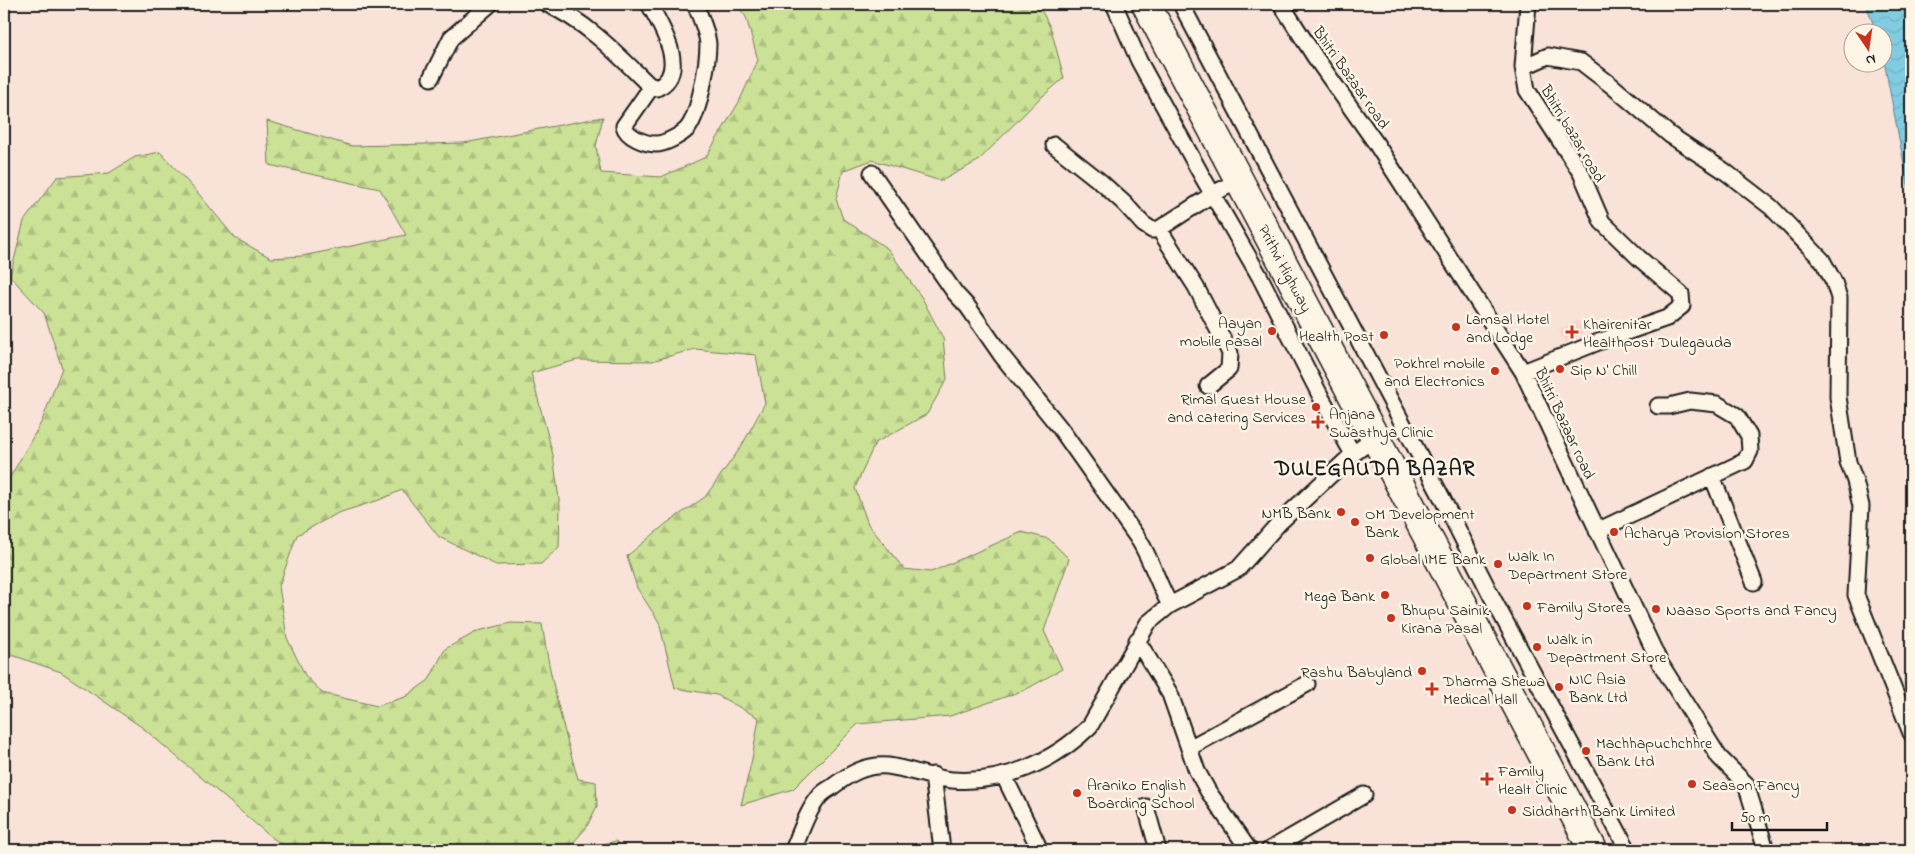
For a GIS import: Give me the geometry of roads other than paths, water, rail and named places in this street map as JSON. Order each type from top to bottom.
[{"type":"highway","name":"Prithvi Highway","points":[[1146,4],[1594,850]]},
{"type":"street","points":[[430,78],[452,38],[490,4]]},
{"type":"street","points":[[547,4],[565,12],[610,47],[649,85],[657,88],[664,85],[671,74],[673,57],[666,37],[649,4]]},
{"type":"street","points":[[652,86],[624,126],[627,133],[656,144],[672,139],[687,129],[700,99],[706,70],[708,42],[695,4]]},
{"type":"street","points":[[1114,4],[1139,61],[1260,277],[1322,399],[1353,454]]},
{"type":"street","points":[[1181,4],[1441,496],[1492,597],[1628,850]]},
{"type":"street","name":"Bhitri Bazaar road","points":[[1281,4],[1315,57],[1375,142],[1523,372],[1660,663],[1719,757],[1746,784],[1766,850]]},
{"type":"street","points":[[1528,4],[1523,67],[1548,56],[1581,62],[1670,135],[1723,170],[1771,207],[1822,260],[1834,282],[1839,298],[1838,396],[1848,462],[1861,506],[1856,595],[1911,733]]},
{"type":"street","name":"Bhitri bazar road","points":[[1523,67],[1527,90],[1581,173],[1602,222],[1639,258],[1682,294],[1682,306],[1666,318],[1523,372]]},
{"type":"street","points":[[1054,145],[1102,184],[1125,204],[1143,224],[1152,230],[1159,229],[1213,194],[1239,180]]},
{"type":"street","points":[[872,173],[951,287],[968,307],[1002,356],[1060,428],[1139,540],[1150,557],[1160,587],[1170,605]]},
{"type":"street","points":[[1159,229],[1196,287],[1230,353],[1229,369],[1208,386]]},
{"type":"street","points":[[1597,532],[1745,461],[1750,451],[1749,436],[1737,416],[1717,404],[1690,401],[1669,406],[1658,406]]},
{"type":"street","points":[[793,850],[808,814],[821,795],[842,779],[858,770],[874,766],[888,766],[951,780],[1004,776],[1036,765],[1077,739],[1090,726],[1148,623],[1170,605],[1238,569],[1279,524],[1353,454],[1375,438]]},
{"type":"street","points":[[1712,476],[1754,582]]},
{"type":"street","points":[[1137,640],[1170,694],[1197,772],[1249,850]]},
{"type":"street","points":[[1189,748],[1307,684]]},
{"type":"street","points":[[932,775],[942,850]]},
{"type":"street","points":[[1004,776],[1040,850]]},
{"type":"street","points":[[1269,850],[1364,795]]},
{"type":"street","points":[[1146,807],[1158,850]]},
{"type":"water","points":[[1866,4],[1911,4],[1911,200],[1886,72],[1892,72],[1892,22],[1872,22]]},
{"type":"place","name":"Lamsal Hotel and Lodge","points":[[1456,327]]},
{"type":"place","name":"Aayan mobile pasal","points":[[1272,331]]},
{"type":"place","name":"Khairenitar Healthpost Dulegauda","points":[[1572,332]]},
{"type":"place","name":"Health Post","points":[[1384,335]]},
{"type":"place","name":"Sip N' Chill","points":[[1560,369]]},
{"type":"place","name":"Pokhrel mobile and Electronics","points":[[1495,371]]},
{"type":"place","name":"Rimal Guest House and catering Services","points":[[1316,407]]},
{"type":"place","name":"Anjana Swasthya Clinic","points":[[1318,422]]},
{"type":"place","name":"NMB Bank","points":[[1341,512]]},
{"type":"place","name":"OM Development Bank","points":[[1355,522]]},
{"type":"place","name":"Acharya Provision Stores","points":[[1614,532]]},
{"type":"place","name":"Global IME Bank","points":[[1370,558]]},
{"type":"place","name":"Walk In Department Store","points":[[1498,564]]},
{"type":"place","name":"Mega Bank","points":[[1385,595]]},
{"type":"place","name":"Family Stores","points":[[1527,606]]},
{"type":"place","name":"Naaso Sports and Fancy","points":[[1656,609]]},
{"type":"place","name":"Bhupu Sainik Kirana Pasal","points":[[1391,618]]},
{"type":"place","name":"Walk in Department Store","points":[[1537,647]]},
{"type":"place","name":"Rashu Babyland","points":[[1422,671]]},
{"type":"place","name":"NIC Asia Bank Ltd","points":[[1559,687]]},
{"type":"place","name":"Dharma Shewa Medical Hall","points":[[1432,689]]},
{"type":"place","name":"Machhapuchchhre Bank Ltd","points":[[1586,751]]},
{"type":"place","name":"Family Healt Clinic","points":[[1487,779]]},
{"type":"place","name":"Season Fancy","points":[[1692,784]]},
{"type":"place","name":"Araniko English Boarding School","points":[[1077,793]]},
{"type":"place","name":"Siddharth Bank Limited","points":[[1512,810]]},
{"type":"district","name":"DULEGAUDA BAZAR","points":[[1375,468]]}]
